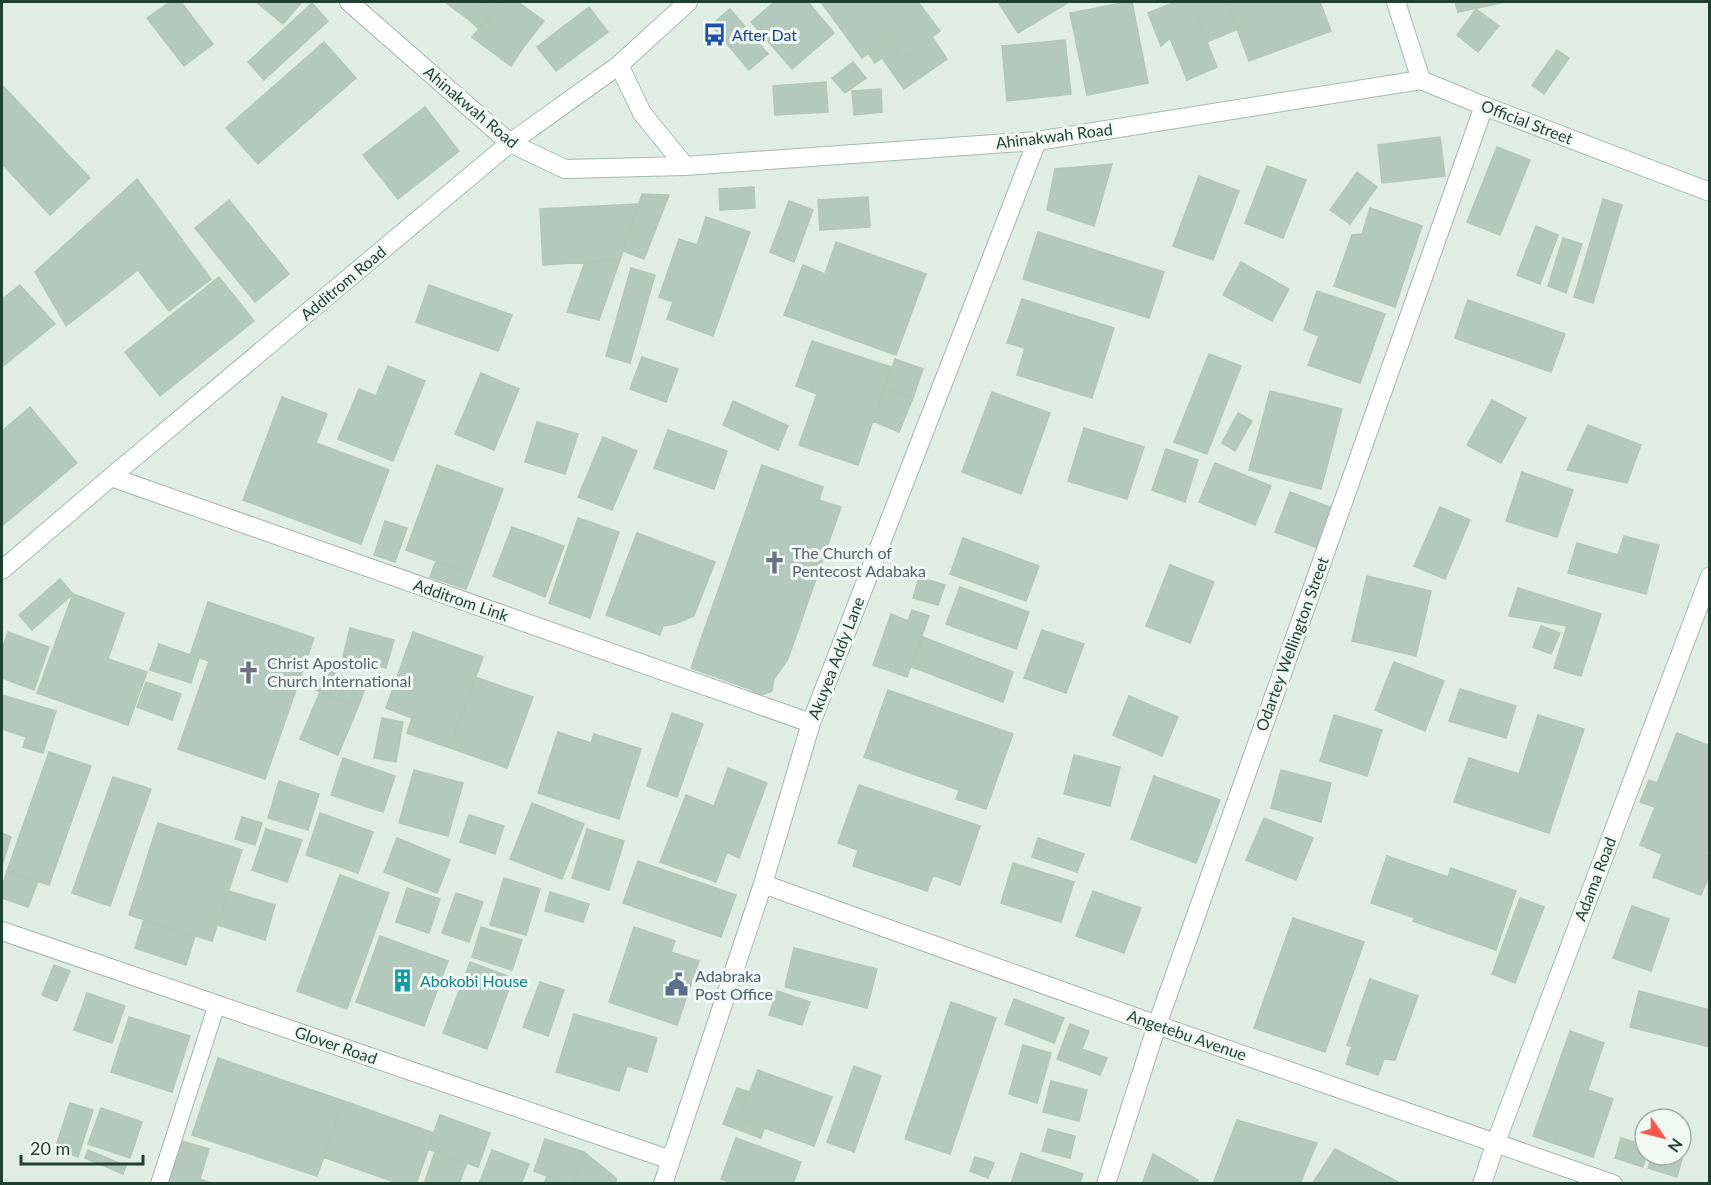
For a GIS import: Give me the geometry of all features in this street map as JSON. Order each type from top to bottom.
[{"type":"street","name":"Ahinakwah Road","points":[[349,2],[510,143],[565,169],[684,166],[1037,141],[1421,80]]},
{"type":"street","name":"Additrom Road","points":[[2,570],[510,143],[619,64],[688,2]]},
{"type":"street","points":[[1396,2],[1421,80]]},
{"type":"street","points":[[619,64],[642,112],[684,166]]},
{"type":"street","name":"Official Street","points":[[1421,80],[1710,192]]},
{"type":"street","name":"Odartey Wellington Street","points":[[1106,1184],[1157,1025],[1484,106]]},
{"type":"street","name":"Akuyea Addy Lane","points":[[663,1184],[763,884],[811,723],[1037,141]]},
{"type":"street","name":"Additrom Link","points":[[111,477],[811,723]]},
{"type":"street","name":"Adama Road","points":[[1482,1184],[1710,576]]},
{"type":"street","name":"Angetebu Avenue","points":[[763,884],[1157,1025],[1613,1184]]},
{"type":"street","name":"Glover Road","points":[[2,931],[671,1160]]},
{"type":"lane","points":[[159,1184],[217,1004]]},
{"type":"building","points":[[170,2],[181,2],[213,44],[184,66],[147,18]]},
{"type":"building","points":[[256,2],[300,2],[301,3],[283,24]]},
{"type":"building","points":[[445,2],[483,2],[469,20]]},
{"type":"building","points":[[483,2],[499,2],[478,28],[469,20]]},
{"type":"building","points":[[499,2],[518,2],[544,21],[523,48],[486,20]]},
{"type":"building","points":[[774,2],[808,2],[834,33],[792,69],[751,22]]},
{"type":"building","points":[[821,2],[918,2],[940,31],[902,59],[888,39],[862,58]]},
{"type":"building","points":[[998,2],[1069,2],[1018,33]]},
{"type":"building","points":[[1132,2],[1148,83],[1087,95],[1070,13]]},
{"type":"building","points":[[1175,2],[1191,2],[1217,67],[1187,80],[1170,38],[1161,46],[1148,13]]},
{"type":"building","points":[[1191,2],[1227,2],[1238,29],[1207,42]]},
{"type":"building","points":[[1227,2],[1320,2],[1331,31],[1249,61]]},
{"type":"building","points":[[1455,2],[1505,2],[1458,12]]},
{"type":"building","points":[[312,3],[328,21],[264,80],[248,62]]},
{"type":"building","points":[[589,7],[608,32],[556,71],[537,47]]},
{"type":"building","points":[[730,9],[768,54],[749,70],[711,25]]},
{"type":"building","points":[[1476,9],[1499,26],[1478,52],[1457,35]]},
{"type":"building","points":[[486,20],[523,48],[511,66],[472,37]]},
{"type":"building","points":[[932,37],[947,59],[904,89],[882,58],[875,63],[868,53],[888,39],[902,59]]},
{"type":"building","points":[[1065,40],[1071,94],[1007,101],[1002,46]]},
{"type":"building","points":[[324,42],[356,78],[258,164],[226,128]]},
{"type":"building","points":[[1557,50],[1569,58],[1544,94],[1532,85]]},
{"type":"building","points":[[853,62],[866,78],[845,93],[832,78]]},
{"type":"building","points":[[826,82],[828,112],[775,115],[773,86]]},
{"type":"building","points":[[2,85],[90,178],[50,215],[2,164]]},
{"type":"building","points":[[881,89],[882,112],[854,115],[852,91]]},
{"type":"building","points":[[425,107],[459,151],[398,199],[363,155]]},
{"type":"building","points":[[1440,137],[1445,176],[1382,183],[1378,145]]},
{"type":"building","points":[[1497,147],[1530,160],[1500,235],[1467,222]]},
{"type":"building","points":[[1112,164],[1094,226],[1047,210],[1055,169]]},
{"type":"building","points":[[1267,166],[1306,180],[1283,238],[1245,223]]},
{"type":"building","points":[[1357,172],[1377,187],[1350,224],[1330,210]]},
{"type":"building","points":[[1199,176],[1239,191],[1213,260],[1173,246]]},
{"type":"building","points":[[137,179],[211,279],[169,311],[138,270],[66,326],[35,272]]},
{"type":"building","points":[[754,187],[755,208],[720,210],[719,189]]},
{"type":"building","points":[[642,194],[669,195],[644,259],[623,251]]},
{"type":"building","points":[[868,197],[870,227],[820,230],[818,200]]},
{"type":"building","points":[[1603,199],[1622,205],[1593,303],[1574,297]]},
{"type":"building","points":[[229,200],[289,274],[255,302],[195,228]]},
{"type":"building","points":[[789,201],[813,210],[794,262],[770,252]]},
{"type":"building","points":[[637,204],[620,260],[543,265],[540,209]]},
{"type":"building","points":[[1370,208],[1422,226],[1395,307],[1334,286],[1352,235],[1362,234]]},
{"type":"building","points":[[706,217],[750,232],[713,336],[667,319],[673,302],[659,297],[679,239],[697,245]]},
{"type":"building","points":[[1536,226],[1558,235],[1540,284],[1517,275]]},
{"type":"building","points":[[1038,232],[1164,272],[1149,318],[1023,279]]},
{"type":"building","points":[[1563,238],[1582,244],[1566,293],[1548,286]]},
{"type":"building","points":[[836,242],[926,274],[896,355],[784,315],[803,265],[825,274]]},
{"type":"building","points":[[620,260],[599,320],[567,312],[585,262]]},
{"type":"building","points":[[1241,262],[1289,289],[1272,321],[1223,295]]},
{"type":"building","points":[[631,268],[655,275],[630,363],[606,356]]},
{"type":"building","points":[[219,277],[254,321],[160,396],[125,352]]},
{"type":"building","points":[[20,285],[55,324],[2,367],[2,299]]},
{"type":"building","points":[[429,285],[512,315],[498,351],[416,322]]},
{"type":"building","points":[[1317,291],[1385,314],[1360,383],[1308,365],[1319,336],[1304,330]]},
{"type":"building","points":[[1022,299],[1114,328],[1092,398],[1017,375],[1025,348],[1007,343]]},
{"type":"building","points":[[1468,300],[1565,334],[1551,372],[1455,338]]},
{"type":"building","points":[[812,341],[891,367],[858,465],[799,445],[817,394],[796,386]]},
{"type":"building","points":[[1209,354],[1241,366],[1207,454],[1174,442]]},
{"type":"building","points":[[642,357],[678,369],[666,402],[630,389]]},
{"type":"building","points":[[895,359],[923,369],[913,398],[885,388]]},
{"type":"building","points":[[388,366],[425,381],[393,461],[338,439],[359,389],[376,396]]},
{"type":"building","points":[[481,373],[519,389],[494,450],[455,434]]},
{"type":"building","points":[[885,388],[913,398],[899,432],[873,421]]},
{"type":"building","points":[[1270,391],[1342,409],[1321,489],[1249,470]]},
{"type":"building","points":[[992,392],[1050,413],[1021,494],[962,472]]},
{"type":"building","points":[[282,397],[327,414],[316,443],[389,470],[361,544],[243,500]]},
{"type":"building","points":[[1492,400],[1526,418],[1501,463],[1467,445]]},
{"type":"building","points":[[733,401],[788,426],[778,450],[723,425]]},
{"type":"building","points":[[30,407],[77,463],[2,526],[2,431]]},
{"type":"building","points":[[1238,413],[1252,421],[1235,451],[1222,443]]},
{"type":"building","points":[[537,422],[578,434],[565,474],[525,462]]},
{"type":"building","points":[[1588,425],[1641,445],[1627,483],[1567,470]]},
{"type":"building","points":[[1084,428],[1144,447],[1127,499],[1068,481]]},
{"type":"building","points":[[668,430],[727,451],[714,489],[654,468]]},
{"type":"building","points":[[603,437],[637,451],[612,510],[578,497]]},
{"type":"building","points":[[1166,449],[1198,460],[1185,502],[1152,490]]},
{"type":"building","points":[[1215,463],[1271,486],[1255,525],[1199,502]]},
{"type":"building","points":[[437,465],[503,489],[472,574],[406,550]]},
{"type":"building","points":[[762,465],[823,487],[819,500],[841,507],[788,659],[774,679],[772,691],[759,696],[750,689],[691,668]]},
{"type":"building","points":[[1522,472],[1573,490],[1557,537],[1506,521]]},
{"type":"building","points":[[1290,492],[1332,508],[1318,548],[1275,532]]},
{"type":"building","points":[[1440,507],[1470,520],[1445,579],[1414,566]]},
{"type":"building","points":[[578,518],[619,532],[590,618],[549,603]]},
{"type":"building","points":[[385,521],[407,528],[395,562],[374,555]]},
{"type":"building","points":[[512,527],[564,546],[545,597],[493,576]]},
{"type":"building","points":[[637,533],[715,562],[694,616],[663,626],[660,635],[606,615]]},
{"type":"building","points":[[1624,536],[1659,545],[1646,594],[1568,573],[1577,543],[1618,555]]},
{"type":"building","points":[[963,538],[1039,566],[1026,601],[950,574]]},
{"type":"building","points":[[436,561],[472,574],[466,589],[430,577]]},
{"type":"building","points":[[1170,565],[1214,582],[1190,643],[1146,626]]},
{"type":"building","points":[[1367,576],[1431,591],[1416,656],[1352,641]]},
{"type":"building","points":[[919,577],[945,585],[938,605],[913,598]]},
{"type":"building","points":[[60,579],[73,594],[32,630],[19,615]]},
{"type":"building","points":[[960,587],[1029,612],[1016,649],[946,624]]},
{"type":"building","points":[[1518,588],[1601,614],[1581,676],[1554,668],[1567,626],[1509,616]]},
{"type":"building","points":[[73,594],[124,613],[108,659],[147,672],[128,725],[37,693]]},
{"type":"building","points":[[208,602],[314,638],[265,779],[178,749],[209,661],[190,655]]},
{"type":"building","points":[[912,610],[929,616],[907,677],[873,665],[891,614],[908,621]]},
{"type":"building","points":[[1541,626],[1560,633],[1551,654],[1533,647]]},
{"type":"building","points":[[350,628],[394,640],[386,668],[343,657]]},
{"type":"building","points":[[1042,630],[1084,644],[1066,693],[1024,678]]},
{"type":"building","points":[[8,632],[49,647],[34,690],[2,678],[2,649]]},
{"type":"building","points":[[413,632],[483,657],[450,748],[407,733],[412,718],[386,708]]},
{"type":"building","points":[[923,637],[1013,672],[1003,702],[912,667]]},
{"type":"building","points":[[159,644],[199,658],[191,683],[150,670]]},
{"type":"building","points":[[1394,662],[1444,681],[1425,731],[1375,710]]},
{"type":"building","points":[[324,669],[366,686],[358,707],[316,690]]},
{"type":"building","points":[[475,677],[533,697],[507,768],[450,748]]},
{"type":"building","points":[[146,682],[181,694],[172,720],[137,707]]},
{"type":"building","points":[[1460,689],[1516,706],[1506,738],[1449,721]]},
{"type":"building","points":[[888,690],[1013,734],[986,809],[956,799],[959,790],[864,757]]},
{"type":"building","points":[[320,692],[358,707],[338,755],[300,739]]},
{"type":"building","points":[[2,695],[56,711],[43,753],[23,747],[26,737],[2,729]]},
{"type":"building","points":[[1129,696],[1178,717],[1162,756],[1113,735]]},
{"type":"building","points":[[672,713],[703,724],[677,797],[647,786]]},
{"type":"building","points":[[1334,715],[1382,730],[1367,776],[1320,761]]},
{"type":"building","points":[[1538,715],[1584,729],[1549,833],[1454,802],[1469,758],[1519,774]]},
{"type":"building","points":[[382,718],[403,722],[396,762],[374,758]]},
{"type":"building","points":[[558,732],[591,743],[594,734],[641,749],[619,819],[538,793]]},
{"type":"building","points":[[1677,733],[1710,746],[1710,846],[1706,854],[1710,855],[1710,874],[1701,895],[1653,877],[1662,854],[1640,845],[1655,807],[1640,802],[1649,780],[1657,783]]},
{"type":"building","points":[[49,752],[91,766],[49,885],[7,871]]},
{"type":"building","points":[[1074,755],[1120,767],[1110,806],[1064,794]]},
{"type":"building","points":[[343,758],[395,776],[383,812],[331,795]]},
{"type":"building","points":[[728,768],[767,783],[739,858],[727,852],[716,882],[660,862],[686,795],[714,806]]},
{"type":"building","points":[[414,770],[463,783],[448,836],[399,823]]},
{"type":"building","points":[[1281,770],[1331,783],[1321,822],[1271,808]]},
{"type":"building","points":[[1154,776],[1220,800],[1196,863],[1131,839]]},
{"type":"building","points":[[113,777],[151,789],[110,906],[72,893]]},
{"type":"building","points":[[279,781],[319,794],[308,830],[268,818]]},
{"type":"building","points":[[859,785],[980,826],[960,885],[933,875],[927,891],[853,866],[858,850],[838,843]]},
{"type":"building","points":[[532,803],[584,824],[562,879],[510,859]]},
{"type":"building","points":[[320,813],[373,832],[358,873],[306,855]]},
{"type":"building","points":[[469,815],[504,826],[495,854],[460,842]]},
{"type":"building","points":[[242,817],[262,823],[255,845],[235,839]]},
{"type":"building","points":[[1264,818],[1313,838],[1296,880],[1246,860]]},
{"type":"building","points":[[158,823],[242,850],[212,941],[129,915]]},
{"type":"building","points":[[266,829],[302,840],[287,882],[252,870]]},
{"type":"building","points":[[587,829],[624,841],[609,890],[572,878]]},
{"type":"building","points":[[2,833],[11,837],[2,865]]},
{"type":"building","points":[[397,838],[450,860],[437,893],[384,872]]},
{"type":"building","points":[[1038,838],[1084,854],[1077,872],[1032,857]]},
{"type":"building","points":[[1387,856],[1448,877],[1451,868],[1516,891],[1496,950],[1413,921],[1415,918],[1371,903]]},
{"type":"building","points":[[638,861],[736,895],[721,937],[623,903]]},
{"type":"building","points":[[1013,863],[1074,882],[1061,922],[1001,903]]},
{"type":"building","points":[[7,871],[38,881],[28,907],[2,898],[2,887]]},
{"type":"building","points":[[340,875],[389,893],[347,1009],[297,991]]},
{"type":"building","points":[[504,878],[540,889],[526,935],[490,925]]},
{"type":"building","points":[[407,888],[440,899],[429,933],[396,922]]},
{"type":"building","points":[[229,891],[275,905],[265,940],[218,925]]},
{"type":"building","points":[[1093,891],[1141,908],[1124,953],[1076,936]]},
{"type":"building","points":[[550,892],[589,904],[583,922],[545,911]]},
{"type":"building","points":[[456,893],[483,902],[469,942],[442,933]]},
{"type":"building","points":[[1520,898],[1544,907],[1515,983],[1492,974]]},
{"type":"building","points":[[1632,906],[1669,919],[1651,971],[1613,958]]},
{"type":"building","points":[[1293,918],[1364,942],[1325,1052],[1254,1028]]},
{"type":"building","points":[[144,919],[195,936],[186,965],[135,948]]},
{"type":"building","points":[[481,927],[522,940],[512,970],[472,957]]},
{"type":"building","points":[[634,927],[675,941],[671,952],[699,961],[677,1025],[609,1002]]},
{"type":"building","name":"Abokobi House","points":[[380,936],[448,961],[424,1026],[356,1002]]},
{"type":"building","points":[[794,948],[877,969],[867,1008],[785,987]]},
{"type":"building","points":[[470,962],[513,978],[487,1049],[443,1033]]},
{"type":"building","points":[[54,965],[70,971],[57,1001],[42,995]]},
{"type":"building","points":[[1370,979],[1418,996],[1395,1060],[1384,1059],[1378,1075],[1346,1064],[1352,1047],[1347,1045]]},
{"type":"building","points":[[540,982],[564,990],[548,1036],[523,1027]]},
{"type":"building","points":[[777,991],[810,1002],[802,1025],[769,1015]]},
{"type":"building","points":[[1639,991],[1710,1010],[1710,1047],[1630,1027]]},
{"type":"building","points":[[87,993],[125,1006],[112,1043],[74,1030]]},
{"type":"building","points":[[1014,999],[1064,1018],[1054,1043],[1005,1024]]},
{"type":"building","points":[[951,1002],[996,1018],[950,1154],[905,1139]]},
{"type":"building","points":[[574,1014],[657,1038],[647,1072],[627,1066],[619,1091],[556,1072]]},
{"type":"building","points":[[129,1017],[190,1036],[172,1092],[111,1072]]},
{"type":"building","points":[[1070,1024],[1089,1031],[1082,1049],[1107,1058],[1100,1075],[1057,1059]]},
{"type":"building","points":[[1570,1031],[1604,1043],[1588,1090],[1613,1099],[1593,1157],[1533,1136]]},
{"type":"building","points":[[1023,1045],[1051,1053],[1037,1103],[1009,1094]]},
{"type":"building","points":[[218,1058],[344,1101],[317,1176],[192,1135]]},
{"type":"building","points":[[854,1066],[881,1076],[854,1152],[827,1142]]},
{"type":"building","points":[[758,1070],[832,1097],[814,1146],[739,1119]]},
{"type":"building","points":[[1051,1081],[1087,1090],[1079,1121],[1043,1112]]},
{"type":"building","points":[[737,1088],[750,1092],[739,1119],[764,1128],[761,1138],[723,1124]]},
{"type":"building","points":[[344,1101],[434,1133],[416,1184],[400,1184],[323,1157]]},
{"type":"building","points":[[70,1103],[93,1110],[78,1157],[55,1149]]},
{"type":"building","points":[[101,1108],[142,1122],[130,1158],[88,1144]]},
{"type":"building","points":[[440,1115],[490,1133],[478,1167],[428,1149]]},
{"type":"building","points":[[1237,1120],[1317,1143],[1300,1184],[1213,1184]]},
{"type":"building","points":[[1048,1129],[1075,1136],[1070,1158],[1042,1151]]},
{"type":"building","points":[[736,1138],[801,1162],[793,1184],[733,1184],[721,1179]]},
{"type":"building","points":[[1621,1138],[1633,1142],[1633,1164],[1615,1158]]},
{"type":"building","points":[[545,1139],[584,1152],[573,1184],[534,1171]]},
{"type":"building","points":[[182,1141],[209,1149],[200,1179],[213,1184],[169,1184]]},
{"type":"building","points":[[1335,1149],[1402,1184],[1312,1184]]},
{"type":"building","points":[[88,1150],[126,1166],[123,1174],[85,1158]]},
{"type":"building","points":[[492,1150],[529,1164],[521,1184],[479,1184]]},
{"type":"building","points":[[435,1152],[467,1163],[459,1184],[424,1184]]},
{"type":"building","points":[[584,1152],[616,1178],[616,1184],[573,1184]]},
{"type":"building","points":[[1021,1153],[1083,1174],[1079,1184],[1011,1184]]},
{"type":"building","points":[[1153,1154],[1198,1180],[1197,1184],[1142,1184]]},
{"type":"building","points":[[975,1157],[994,1163],[988,1178],[970,1171]]},
{"type":"building","points":[[1648,1167],[1680,1167],[1677,1177]]},
{"type":"building","points":[[547,1176],[568,1184],[544,1184]]},
{"type":"place","name":"After Dat","points":[[714,35]]},
{"type":"place","name":"The Church of Pentecost Adabaka","points":[[774,562]]},
{"type":"place","name":"Christ Apostolic Church International","points":[[249,672]]},
{"type":"place","name":"Abokobi House","points":[[402,981]]},
{"type":"place","name":"Adabraka Post Office","points":[[677,985]]}]
